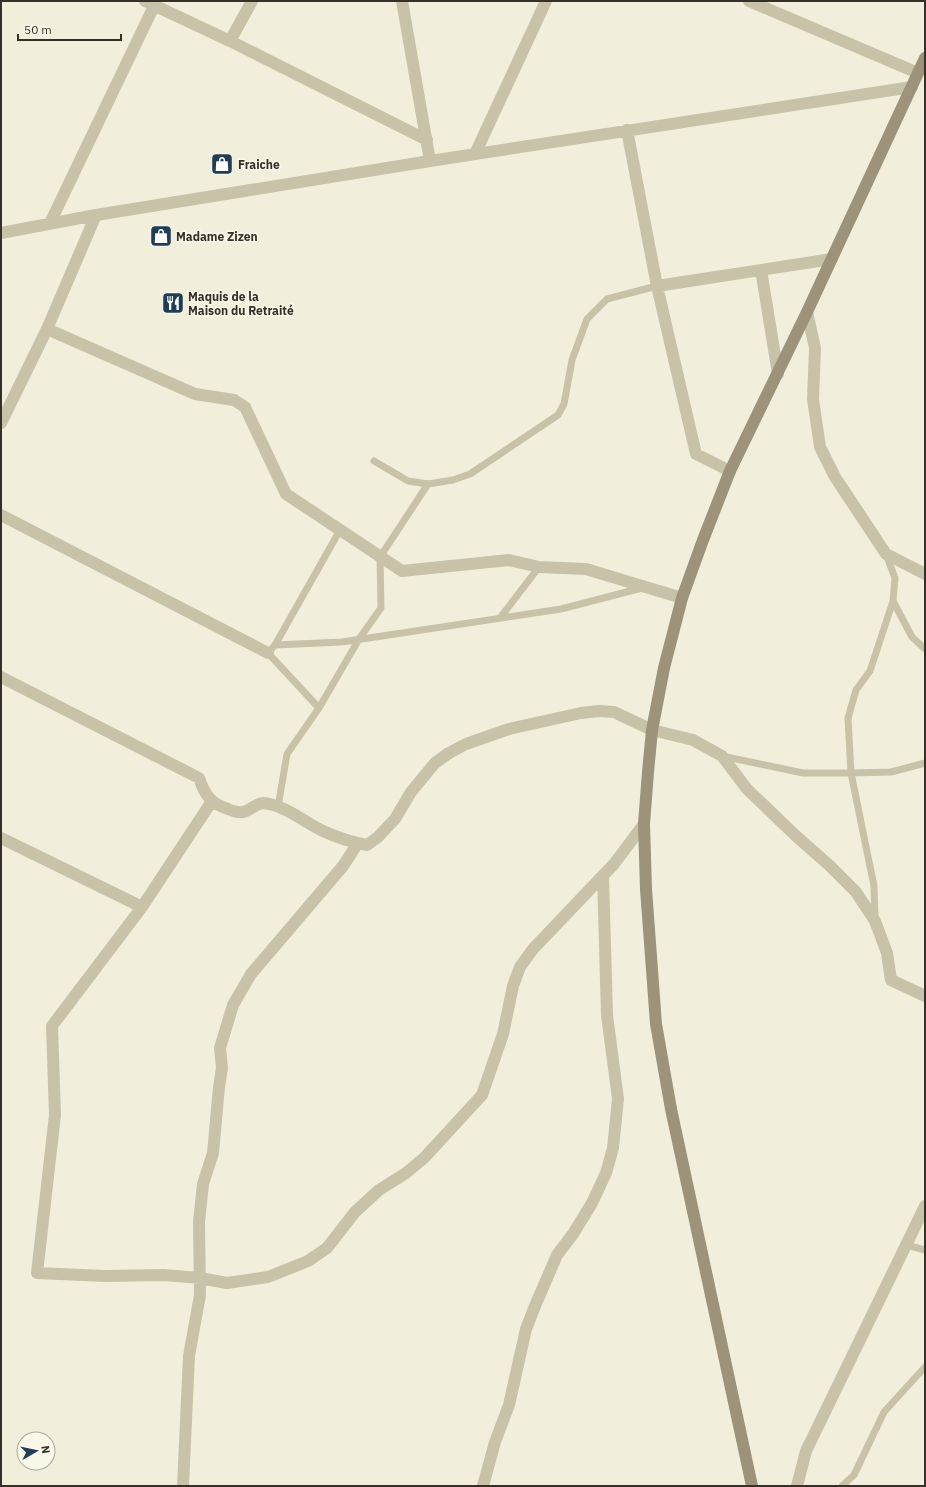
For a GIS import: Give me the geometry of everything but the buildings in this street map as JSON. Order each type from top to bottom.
[{"type":"street","points":[[230,41],[252,1]]},
{"type":"street","points":[[402,1],[430,161]]},
{"type":"street","points":[[475,154],[546,1]]},
{"type":"street","points":[[749,1],[918,73]]},
{"type":"street","points":[[50,223],[150,4],[230,41],[426,140]]},
{"type":"street","points":[[752,1486],[671,1109],[656,1024],[646,889],[644,824],[652,730],[664,668],[682,598],[730,471],[778,374],[925,58]]},
{"type":"street","points":[[1,233],[96,215],[430,161],[912,87]]},
{"type":"street","points":[[627,130],[656,286],[696,454],[730,471]]},
{"type":"street","points":[[2,419],[47,329],[96,215]]},
{"type":"street","points":[[656,286],[832,259]]},
{"type":"street","points":[[760,270],[778,374]]},
{"type":"street","points":[[807,312],[815,348],[813,398],[820,447],[835,477],[886,554],[925,574]]},
{"type":"street","points":[[47,329],[195,394],[234,400],[245,407],[286,494],[402,571],[509,560],[539,567],[586,569],[682,598]]},
{"type":"street","points":[[1,515],[271,649]]},
{"type":"street","points":[[1,677],[199,778],[204,793],[212,801],[228,809],[243,812],[261,803],[278,807],[323,831],[349,842],[367,845],[378,837],[396,819],[411,792],[435,763],[449,753],[466,744],[510,730],[599,710],[614,712],[652,730],[693,740],[722,756],[747,789],[856,892],[875,921],[887,953],[891,980],[925,996]]},
{"type":"street","points":[[212,801],[142,906],[52,1026],[55,1116],[37,1273],[105,1276],[164,1275],[200,1278],[227,1283],[268,1277],[308,1261],[327,1248],[355,1212],[379,1190],[406,1173],[424,1158],[482,1095],[503,1034],[513,986],[520,967],[533,949],[614,864],[644,824]]},
{"type":"street","points":[[1,838],[142,906]]},
{"type":"street","points":[[183,1486],[189,1356],[198,1311],[200,1278],[199,1222],[202,1184],[213,1153],[222,1068],[220,1048],[233,1005],[252,974],[343,866],[358,843]]},
{"type":"street","points":[[483,1486],[495,1442],[509,1405],[526,1329],[557,1255],[573,1234],[592,1203],[606,1173],[613,1148],[618,1099],[607,1015],[603,876]]},
{"type":"street","points":[[797,1486],[806,1451],[925,1206]]},
{"type":"lane","points":[[374,461],[408,482],[428,484],[452,480],[470,474],[558,415],[564,404],[572,360],[587,319],[607,299],[656,286]]},
{"type":"lane","points":[[278,807],[287,754],[319,708],[359,639],[381,608],[380,557],[428,484]]},
{"type":"lane","points":[[271,649],[340,530]]},
{"type":"lane","points":[[875,921],[874,886],[851,773],[848,718],[856,690],[870,671],[893,601],[895,578],[886,554]]},
{"type":"lane","points":[[500,618],[539,567]]},
{"type":"lane","points":[[271,649],[342,642],[561,609],[646,587]]},
{"type":"lane","points":[[893,601],[912,637],[925,649]]},
{"type":"lane","points":[[271,649],[319,708]]},
{"type":"lane","points":[[722,756],[803,772],[891,772],[925,763]]},
{"type":"lane","points":[[906,1245],[925,1250]]},
{"type":"lane","points":[[842,1486],[854,1475],[884,1412],[925,1367]]},
{"type":"place","name":"Fraiche","points":[[222,164]]},
{"type":"place","name":"Madame Zizen","points":[[161,236]]},
{"type":"place","name":"Maquis de la Maison du Retraité","points":[[173,303]]}]
